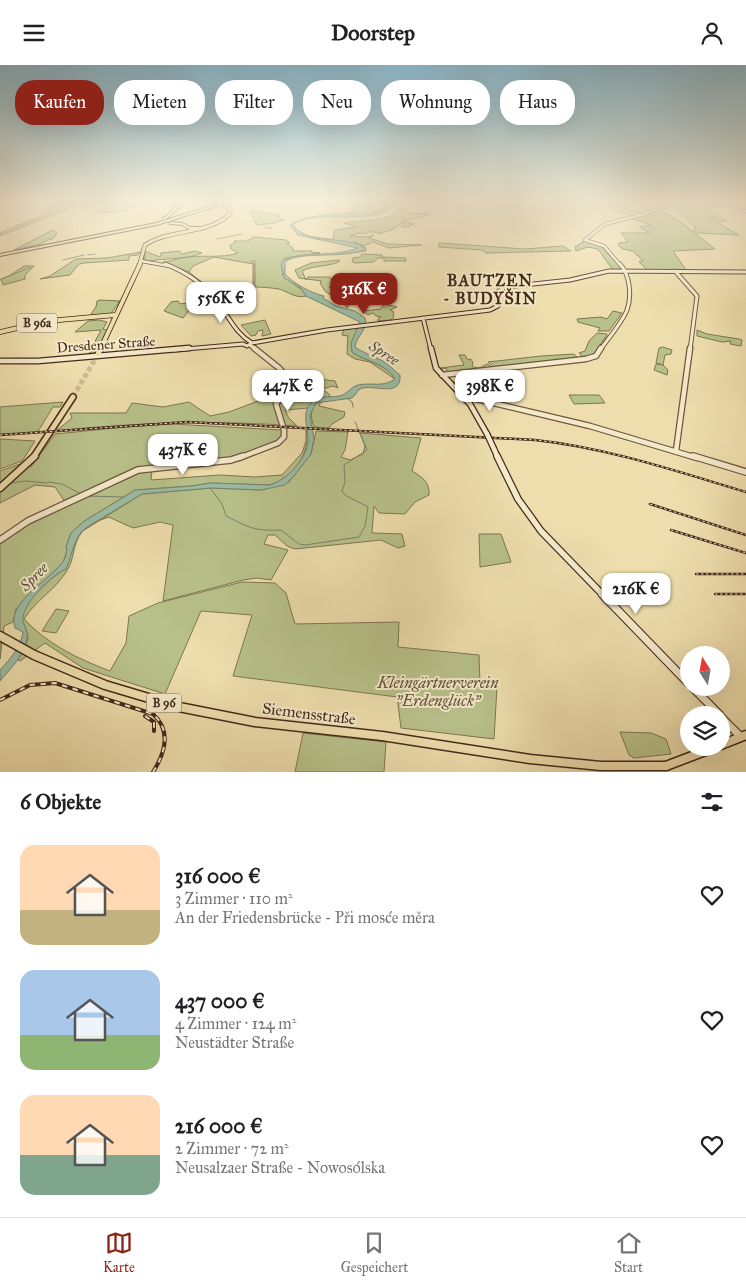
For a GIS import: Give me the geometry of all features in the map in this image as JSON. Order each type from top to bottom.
[{"type":"highway","points":[[20,251],[110,232]]},
{"type":"highway","points":[[114,233],[118,232]]},
{"type":"highway","points":[[0,255],[119,232]]},
{"type":"main road","points":[[98,354],[141,262],[144,247],[154,239],[176,232]]},
{"type":"main road","name":"B 96a","points":[[0,332],[37,323],[114,317]]},
{"type":"main road","name":"B 96a","points":[[76,319],[114,317]]},
{"type":"main road","points":[[0,488],[42,447],[73,397]]},
{"type":"main road","name":"Siemensstraße","points":[[0,636],[40,659],[101,684],[161,703],[206,713],[294,727],[394,738],[495,758],[565,767],[628,771]]},
{"type":"main road","points":[[730,742],[744,738]]},
{"type":"main road","name":"B 96","points":[[628,771],[667,766],[693,756]]},
{"type":"street","points":[[443,376],[583,360],[596,356],[627,310],[629,283],[626,271],[604,246],[585,240],[594,232]]},
{"type":"street","points":[[0,540],[22,523],[120,477],[142,469],[180,467],[231,459],[278,443],[284,437],[276,404],[288,385],[287,376],[248,343],[236,330],[207,289],[184,273],[158,262],[141,262]]},
{"type":"street","name":"Dresdener Straße","points":[[0,361],[42,361],[248,343],[392,321],[472,313],[498,307],[497,292],[510,286],[565,281],[608,271],[626,271]]},
{"type":"street","points":[[626,271],[746,272]]},
{"type":"street","points":[[675,271],[696,294],[676,451]]},
{"type":"street","points":[[423,318],[434,363],[443,376],[467,399],[487,434],[518,499],[541,531],[680,675]]},
{"type":"street","points":[[467,399],[477,399],[572,421],[746,472]]},
{"type":"street","points":[[701,696],[710,706]]},
{"type":"street","points":[[730,725],[744,738]]},
{"type":"green space","points":[[2,232],[10,232],[0,236],[0,233]]},
{"type":"green space","points":[[49,232],[57,233],[53,239],[41,244],[14,250]]},
{"type":"green space","points":[[298,232],[308,236],[335,240],[333,238],[335,232],[385,232],[378,234],[379,232],[359,233],[350,236],[368,237],[374,235],[369,238],[388,244],[422,245],[389,248],[373,242],[364,246],[354,242],[366,248],[366,251],[349,253],[365,249],[349,242],[310,238]]},
{"type":"green space","points":[[647,232],[693,232],[715,249],[673,251],[686,270],[647,270],[639,262],[643,261],[633,251],[623,249],[619,246],[619,243],[628,242],[621,233],[649,233]]},
{"type":"green space","points":[[696,232],[734,232],[739,235]]},
{"type":"green space","points":[[254,237],[286,240],[290,243],[287,244],[293,248],[293,251],[320,253],[285,258],[282,266],[283,276],[302,290],[306,296],[302,297],[279,289],[255,287],[255,261],[251,261],[254,264],[255,298],[252,299],[252,294],[221,296],[222,300],[219,301],[189,272],[163,262],[189,257],[231,255],[238,253],[231,249],[230,245],[236,242],[234,241],[247,241]],"holes":[[[214,257],[253,264],[253,292],[218,295],[189,272],[193,266]]]},
{"type":"green space","points":[[585,241],[600,245],[621,268],[620,270],[613,270],[598,249],[588,247],[576,251],[575,247]]},
{"type":"green space","points":[[439,243],[525,249],[563,246],[571,251],[486,253],[482,250],[439,247]]},
{"type":"green space","points":[[145,251],[160,257],[161,253],[180,251],[182,254],[195,251],[202,253],[190,257],[146,261],[143,260],[144,253],[145,260]]},
{"type":"green space","points":[[141,252],[138,255],[129,256],[129,260],[79,264],[70,275],[40,279],[50,276],[76,259],[107,258]]},
{"type":"green space","points":[[362,254],[406,258],[406,261],[384,261],[384,258],[378,258],[373,262],[354,263],[352,261],[353,258],[360,257]]},
{"type":"green space","points":[[340,261],[302,271],[305,279],[299,278],[295,270],[311,263]]},
{"type":"green space","points":[[24,266],[34,266],[25,275],[25,279],[3,285],[1,279]]},
{"type":"green space","points":[[308,277],[330,277],[334,286],[329,287],[345,300],[338,296],[346,302],[345,304],[349,305],[347,308],[325,291],[320,283],[322,281],[307,279]]},
{"type":"green space","points":[[97,301],[120,301],[110,315],[89,317],[96,307]]},
{"type":"green space","points":[[178,301],[180,304],[193,302],[183,318],[164,311],[171,302]]},
{"type":"green space","points":[[384,304],[397,307],[390,310],[394,312],[394,317],[391,320],[378,321],[381,317],[373,313],[368,315],[363,311],[381,309]]},
{"type":"green space","points":[[613,311],[622,313],[609,331],[598,331],[600,328],[578,322],[577,319],[601,317],[607,319]]},
{"type":"green space","points":[[99,320],[107,322],[103,329],[107,330],[96,354],[91,352],[88,355],[101,330],[75,332],[88,321]]},
{"type":"green space","points":[[265,320],[271,334],[262,336],[263,330],[251,336],[241,325]]},
{"type":"green space","points":[[358,328],[352,352],[386,369],[395,379],[370,362],[355,359],[347,354],[348,336],[342,335],[344,329]]},
{"type":"green space","points":[[697,330],[707,334],[742,340],[741,346],[730,344],[731,341],[722,342],[697,336]]},
{"type":"green space","points":[[597,333],[607,335],[593,355],[584,358],[579,353],[585,351],[589,341]]},
{"type":"green space","points":[[663,347],[672,350],[671,354],[665,355],[663,365],[656,363],[659,348]]},
{"type":"green space","points":[[574,354],[578,358],[495,368],[488,362],[541,356]]},
{"type":"green space","points":[[459,355],[465,355],[468,360],[471,359],[472,366],[479,368],[488,364],[492,368],[449,373],[446,372],[447,369],[441,368],[464,365]]},
{"type":"green space","points":[[656,364],[663,365],[668,370],[667,375],[654,370]]},
{"type":"green space","points":[[280,371],[285,375],[335,381],[338,388],[333,386],[315,391],[325,391],[330,395],[329,397],[316,399],[308,408],[285,410],[288,417],[297,426],[177,423],[56,431],[72,418],[70,413],[126,413],[132,403],[163,407],[189,402],[210,416],[229,412],[266,398],[275,382],[277,373]]},
{"type":"green space","points":[[569,395],[599,395],[605,403],[574,404]]},
{"type":"green space","points":[[321,401],[319,406],[345,412],[344,417],[329,428],[314,427],[313,424],[311,416],[314,405]]},
{"type":"green space","points":[[63,402],[60,407],[53,407],[37,433],[0,434],[0,407]]},
{"type":"green space","points":[[172,424],[282,430],[283,434],[277,442],[231,459],[148,467],[65,502],[55,487],[35,485],[0,503],[0,471],[20,464],[31,467],[55,434]]},
{"type":"green space","points":[[306,430],[307,439],[306,448],[303,456],[285,478],[277,482],[269,485],[211,483],[135,490],[83,522],[71,533],[63,563],[16,609],[13,622],[4,626],[0,659],[0,541],[22,526],[139,471],[152,470],[151,480],[220,475],[255,477],[282,475],[302,453],[306,441]]},
{"type":"green space","points":[[316,431],[348,432],[345,450],[341,457],[350,460],[363,454],[365,446],[360,433],[421,438],[412,471],[427,483],[429,495],[415,502],[405,514],[379,513],[374,506],[372,533],[402,534],[405,546],[398,548],[381,540],[295,549],[287,546],[275,535],[268,535],[264,544],[288,550],[271,580],[257,578],[243,580],[163,601],[173,525],[160,522],[133,528],[109,517],[100,520],[142,494],[211,488],[261,490],[289,482],[311,454]]},
{"type":"green space","points":[[0,439],[35,441],[22,461],[0,469]]},
{"type":"green space","name":"Kleingärtnerverein \"Erdenglück\"","points":[[83,531],[77,542],[69,567],[62,578],[34,606],[24,619],[43,636],[75,656],[110,671],[126,643],[129,616],[158,603],[242,582],[275,583],[286,593],[295,624],[399,622],[398,647],[479,655],[480,684],[497,687],[494,739],[401,728],[397,697],[233,676],[252,615],[201,611],[165,694],[83,668],[45,643],[20,661],[18,660],[28,638],[22,621],[27,604],[54,577],[66,569],[75,541]]},
{"type":"green space","points":[[479,534],[501,534],[511,562],[480,567]]},
{"type":"green space","points":[[56,609],[69,611],[56,633],[42,631]]},
{"type":"green space","points":[[620,732],[651,733],[666,739],[671,754],[634,758],[629,755]]},
{"type":"green space","points":[[303,733],[386,742],[384,772],[295,772]]},
{"type":"shaded area","points":[[296,232],[320,239],[349,242],[365,249],[345,254],[292,258],[285,262],[285,274],[303,288],[324,296],[323,298],[336,306],[355,311],[365,318],[364,329],[355,347],[384,362],[400,375],[396,386],[385,389],[360,389],[352,398],[316,403],[310,415],[314,438],[311,454],[285,485],[261,490],[211,488],[142,494],[87,527],[76,541],[66,569],[47,582],[34,596],[25,610],[23,622],[27,636],[26,645],[0,681],[0,670],[15,653],[22,637],[23,632],[15,628],[16,610],[29,593],[55,571],[62,562],[66,556],[66,547],[71,533],[83,522],[135,490],[211,483],[269,485],[275,483],[294,469],[303,456],[308,442],[306,413],[307,408],[313,401],[320,398],[342,395],[358,385],[381,384],[395,379],[386,369],[352,352],[351,343],[360,322],[306,296],[301,288],[284,278],[281,264],[283,260],[301,255],[349,251],[358,248],[298,235]]},
{"type":"waterway","points":[[217,239],[242,234]]},
{"type":"waterway","points":[[88,255],[95,254]]},
{"type":"waterway","points":[[63,260],[84,255]]},
{"type":"waterway","points":[[0,280],[31,267]]},
{"type":"waterway","points":[[347,398],[352,402],[353,407]]},
{"type":"waterway","points":[[210,488],[222,504],[226,516],[252,528],[281,530],[299,544],[305,545],[359,537],[365,526],[368,507],[345,495],[342,491],[345,482],[344,465],[367,450],[355,422]]},
{"type":"waterway","points":[[11,483],[25,481],[48,483]]},
{"type":"waterway","points":[[49,482],[62,484],[81,494]]},
{"type":"waterway","points":[[87,496],[123,497]]},
{"type":"tunnel","points":[[73,397],[98,354]]},
{"type":"railway","points":[[0,435],[187,422],[535,440],[615,454],[746,492]]},
{"type":"railway","points":[[650,504],[746,535]]},
{"type":"railway","points":[[671,530],[746,553]]},
{"type":"railway","points":[[696,574],[746,574]]},
{"type":"railway","points":[[715,594],[746,594]]},
{"type":"railway","points":[[0,700],[30,685],[55,683],[153,714],[159,721],[165,735],[161,757],[153,772]]},
{"type":"railway","points":[[145,716],[154,722],[154,731]]},
{"type":"district","name":"BAUTZEN - BUDYŠIN","points":[[490,289]]},
{"type":"water label","name":"Spree","points":[[384,353]]},
{"type":"water label","name":"Spree","points":[[34,577]]}]
